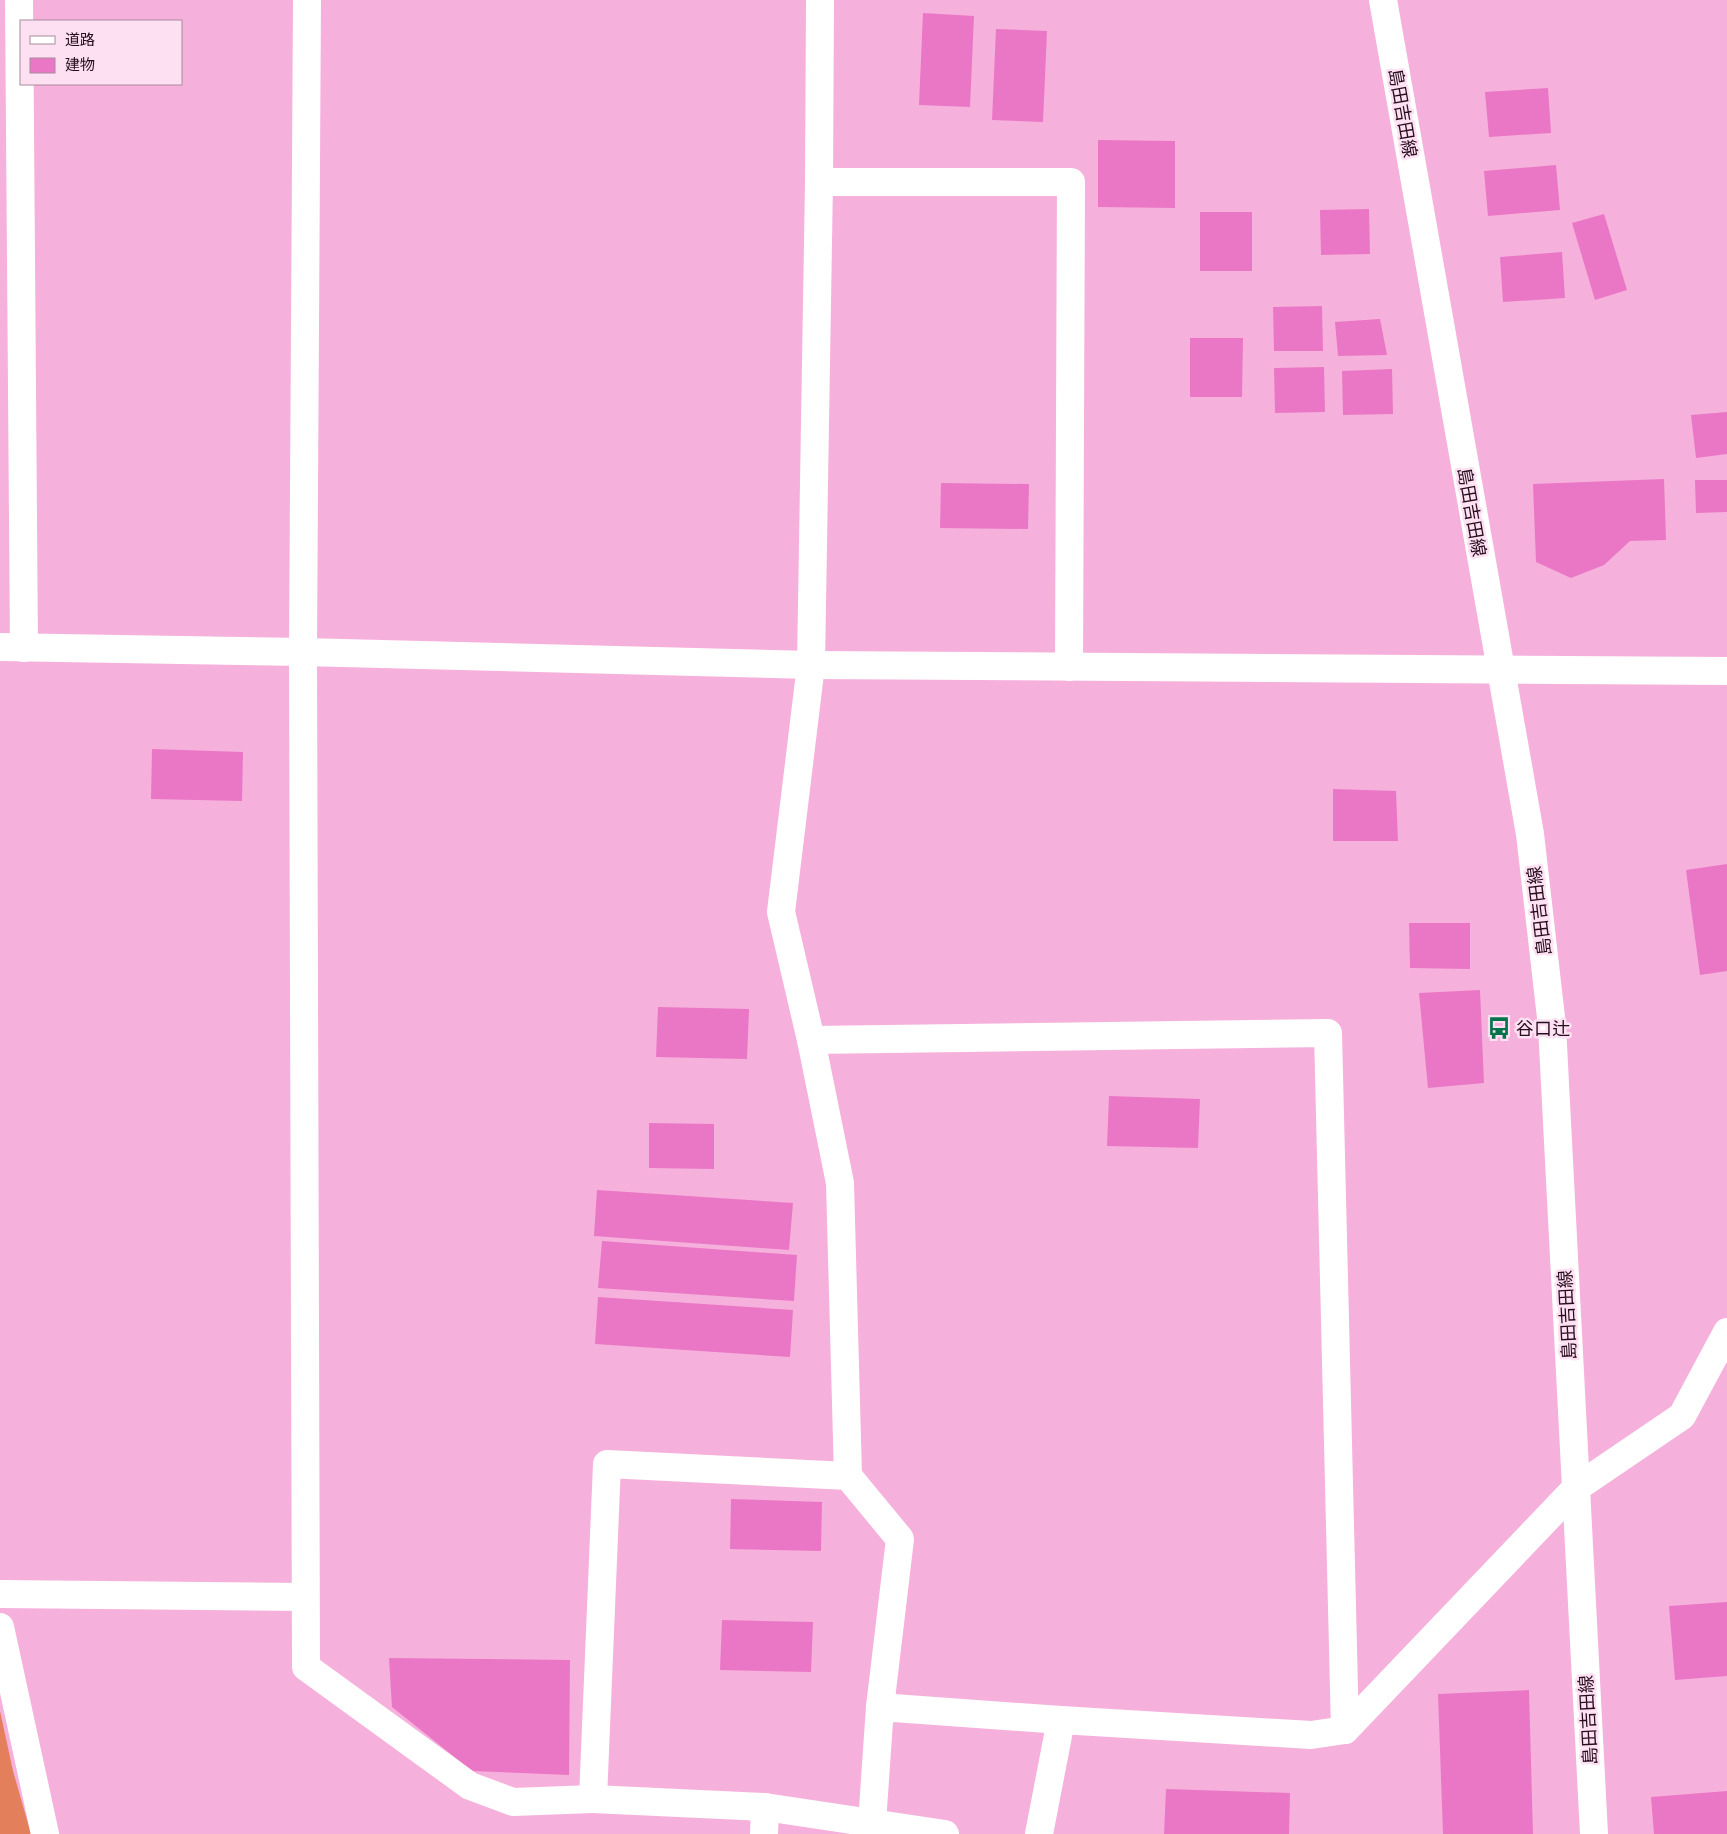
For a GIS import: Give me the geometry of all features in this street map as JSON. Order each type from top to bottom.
[{"type":"street","points":[[19,0],[12,647],[303,652],[812,665],[1727,671]]},
{"type":"street","points":[[307,0],[303,652],[306,1667],[470,1786],[513,1802],[594,1799],[765,1807],[944,1834]]},
{"type":"street","points":[[820,0],[812,665],[781,912],[811,1040],[840,1183],[848,1476],[900,1539],[880,1707],[872,1823]]},
{"type":"street","name":"島田吉田線","points":[[1383,0],[1499,669],[1530,834],[1552,1026],[1594,1834]]},
{"type":"street","points":[[819,182],[1071,182],[1068,667]]},
{"type":"street","points":[[811,1040],[1328,1032],[1345,1730]]},
{"type":"street","points":[[880,1707],[1311,1735],[1345,1730],[1576,1488],[1682,1416],[1727,1332]]},
{"type":"street","points":[[594,1799],[607,1464],[848,1476]]},
{"type":"street","points":[[0,1594],[305,1597]]},
{"type":"street","points":[[0,1627],[45,1834]]},
{"type":"street","points":[[1039,1834],[1061,1720]]},
{"type":"street","points":[[764,1834],[765,1807]]},
{"type":"shaded area","points":[[0,1711],[13,1771],[31,1834],[0,1834]]},
{"type":"building","points":[[923,13],[974,16],[970,107],[919,105]]},
{"type":"building","points":[[996,29],[1047,31],[1043,122],[992,120]]},
{"type":"building","points":[[1548,88],[1551,133],[1489,137],[1485,92]]},
{"type":"building","points":[[1098,140],[1175,141],[1175,208],[1098,207]]},
{"type":"building","points":[[1556,165],[1560,210],[1488,216],[1484,171]]},
{"type":"building","points":[[1369,209],[1370,254],[1321,255],[1320,210]]},
{"type":"building","points":[[1200,212],[1252,212],[1252,271],[1200,271]]},
{"type":"building","points":[[1604,214],[1627,290],[1595,300],[1572,223]]},
{"type":"building","points":[[1562,252],[1565,298],[1503,302],[1500,257]]},
{"type":"building","points":[[1322,306],[1323,351],[1274,351],[1273,307]]},
{"type":"building","points":[[1380,319],[1387,355],[1338,356],[1335,322]]},
{"type":"building","points":[[1190,338],[1243,338],[1242,397],[1190,397]]},
{"type":"building","points":[[1324,367],[1325,412],[1275,413],[1274,368]]},
{"type":"building","points":[[1392,369],[1393,414],[1343,415],[1342,371]]},
{"type":"building","points":[[1727,412],[1727,454],[1696,458],[1691,415]]},
{"type":"building","points":[[1664,479],[1666,540],[1630,541],[1604,565],[1571,578],[1536,562],[1533,484]]},
{"type":"building","points":[[1695,480],[1727,480],[1727,512],[1696,513]]},
{"type":"building","points":[[941,483],[1029,484],[1028,529],[940,528]]},
{"type":"building","points":[[152,749],[243,752],[242,801],[151,799]]},
{"type":"building","points":[[1333,789],[1396,791],[1398,841],[1333,841]]},
{"type":"building","points":[[1727,864],[1727,971],[1700,975],[1686,870]]},
{"type":"building","points":[[1409,923],[1470,923],[1470,969],[1410,968]]},
{"type":"building","points":[[1480,990],[1484,1083],[1428,1088],[1419,993]]},
{"type":"building","points":[[658,1007],[749,1009],[747,1059],[656,1057]]},
{"type":"building","points":[[1109,1096],[1200,1099],[1198,1148],[1107,1146]]},
{"type":"building","points":[[649,1123],[714,1124],[714,1169],[649,1168]]},
{"type":"building","points":[[597,1190],[793,1203],[789,1250],[594,1236]]},
{"type":"building","points":[[602,1241],[797,1255],[794,1301],[598,1288]]},
{"type":"building","points":[[598,1297],[793,1310],[790,1357],[595,1344]]},
{"type":"building","points":[[731,1499],[822,1502],[821,1551],[730,1549]]},
{"type":"building","points":[[1727,1602],[1727,1676],[1675,1680],[1669,1606]]},
{"type":"building","points":[[722,1620],[813,1622],[811,1672],[720,1670]]},
{"type":"building","points":[[389,1658],[570,1660],[569,1775],[472,1771],[392,1707]]},
{"type":"building","points":[[1529,1690],[1533,1834],[1443,1834],[1438,1694]]},
{"type":"building","points":[[1166,1789],[1290,1793],[1289,1834],[1164,1834]]},
{"type":"building","points":[[1727,1791],[1727,1834],[1654,1834],[1651,1797]]},
{"type":"place","name":"谷口辻","points":[[1499,1028]]}]
